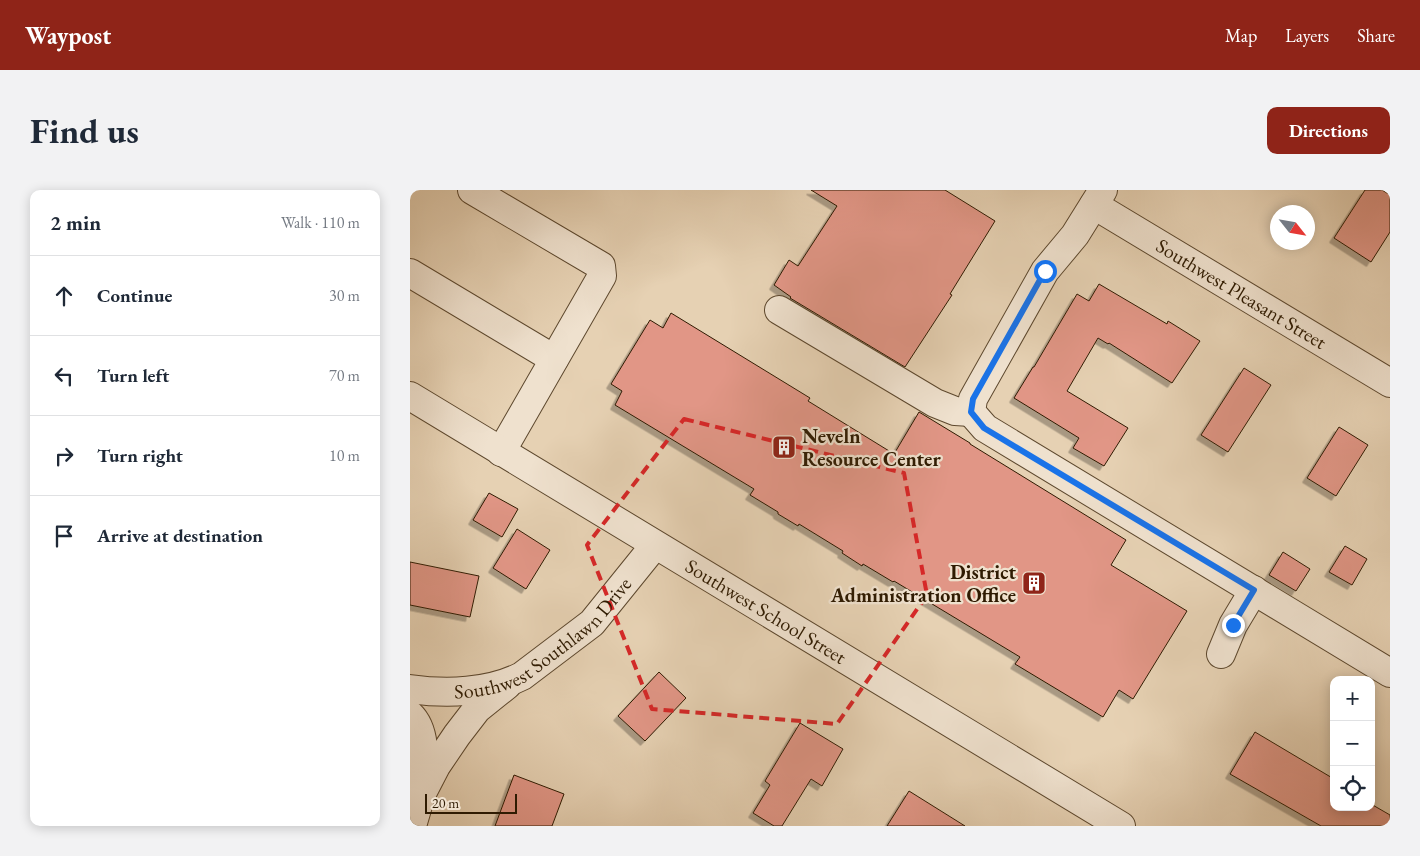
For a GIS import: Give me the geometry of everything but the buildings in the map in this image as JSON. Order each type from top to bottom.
[{"type":"street","points":[[472,190],[601,266],[602,276],[501,452]]},
{"type":"street","points":[[971,412],[973,399],[1045,271],[1075,235],[1095,196]]},
{"type":"street","name":"Southwest Pleasant Street","points":[[1095,196],[1390,383]]},
{"type":"street","points":[[410,273],[554,359]]},
{"type":"street","points":[[779,310],[934,403],[955,411],[971,412],[984,428],[1390,672]]},
{"type":"street","name":"Southwest School Street","points":[[410,396],[1122,826]]},
{"type":"street","name":"Southwest Southlawn Drive","points":[[410,689],[427,691],[478,690],[509,682],[529,671],[592,623],[655,545]]},
{"type":"street","points":[[1221,654],[1233,625],[1254,590]]},
{"type":"street","points":[[412,826],[421,795],[436,766],[457,734],[477,709],[509,682]]},
{"type":"street","points":[[410,715],[422,734],[423,771],[421,795]]},
{"type":"highlighted area","points":[[684,419],[904,473],[927,595],[837,724],[652,709],[587,545]]},
{"type":"place","name":"Neveln Resource Center","points":[[784,447]]},
{"type":"place","name":"District Administration Office","points":[[1034,583]]},
{"type":"route","points":[[1045,271],[973,399],[971,412],[984,428],[1254,590],[1233,625]]}]
